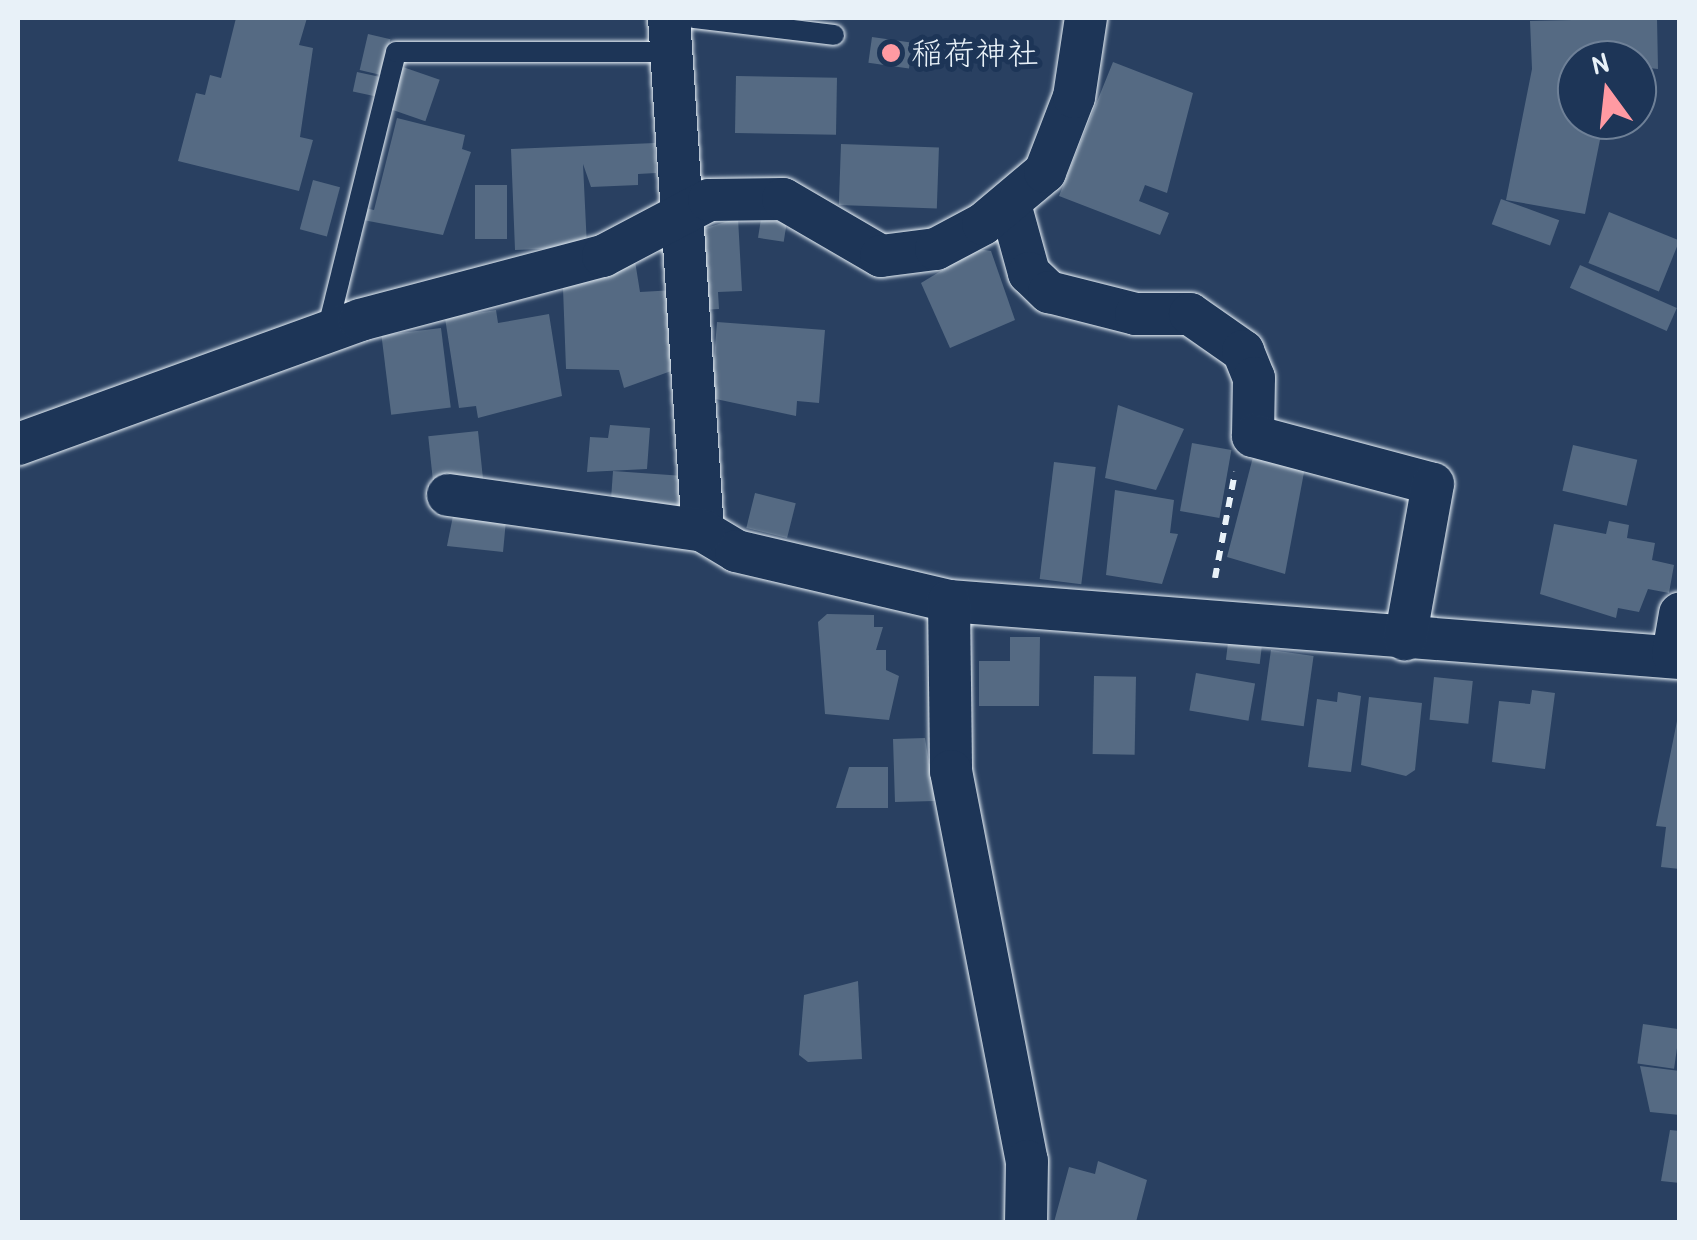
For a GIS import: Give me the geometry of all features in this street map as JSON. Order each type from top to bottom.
[{"type":"street","points":[[27,431],[327,331],[603,256],[709,200],[783,199],[865,250],[913,257],[1010,204],[1045,172],[1059,143],[1086,18]]},
{"type":"street","points":[[667,35],[683,211],[703,532]]},
{"type":"street","points":[[1010,204],[1029,273],[1049,292],[1136,314],[1190,314],[1242,351],[1254,378],[1253,436],[1432,484],[1404,638]]},
{"type":"street","points":[[448,495],[703,532],[736,550],[949,601],[1207,617],[1404,638],[1677,642]]},
{"type":"street","points":[[949,601],[952,771],[1027,1161],[1026,1222]]},
{"type":"lane","points":[[694,18],[834,35]]},
{"type":"lane","points":[[327,331],[396,52],[667,35]]},
{"type":"path","points":[[1207,617],[1239,453],[1253,436]]},
{"type":"building","points":[[236,18],[307,18],[299,45],[313,48],[300,137],[313,140],[299,191],[178,161],[196,93],[205,95],[210,75],[221,78]]},
{"type":"building","points":[[1657,18],[1658,69],[1657,40],[1557,40],[1557,140],[1600,140],[1585,214],[1506,200],[1532,69],[1530,21]]},
{"type":"building","points":[[368,34],[390,39],[382,75],[360,70]]},
{"type":"building","name":"稲荷神社","points":[[872,37],[913,43],[909,68],[868,63]]},
{"type":"building","points":[[1113,62],[1193,93],[1167,193],[1145,185],[1139,201],[1169,213],[1160,235],[1059,196]]},
{"type":"building","points":[[400,66],[440,80],[425,121],[386,108]]},
{"type":"building","points":[[357,72],[381,77],[377,97],[353,92]]},
{"type":"building","points":[[736,76],[837,78],[836,135],[735,133]]},
{"type":"building","points":[[397,118],[465,135],[462,149],[471,152],[443,235],[363,220],[365,208],[374,210]]},
{"type":"building","points":[[655,143],[656,173],[638,174],[638,185],[591,187],[583,164],[587,247],[515,250],[511,149]]},
{"type":"building","points":[[841,144],[939,147],[937,208],[839,205]]},
{"type":"building","points":[[313,180],[340,187],[327,237],[300,229]]},
{"type":"building","points":[[475,185],[507,185],[507,239],[475,239]]},
{"type":"building","points":[[1501,199],[1559,220],[1550,246],[1492,224]]},
{"type":"building","points":[[1609,212],[1679,240],[1659,291],[1588,263]]},
{"type":"building","points":[[738,218],[742,291],[718,292],[719,309],[700,310],[696,231]]},
{"type":"building","points":[[761,219],[787,223],[784,242],[758,238]]},
{"type":"building","points":[[977,249],[991,251],[1015,320],[950,348],[921,283]]},
{"type":"building","points":[[635,261],[640,292],[675,290],[674,370],[624,388],[619,370],[566,369],[563,288]]},
{"type":"building","points":[[1580,265],[1677,308],[1667,331],[1570,288]]},
{"type":"building","points":[[496,310],[498,323],[549,314],[562,396],[478,418],[476,406],[459,408],[445,318]]},
{"type":"building","points":[[717,322],[825,330],[819,403],[797,401],[796,416],[711,398]]},
{"type":"building","points":[[441,328],[451,407],[391,415],[381,335]]},
{"type":"building","points":[[1118,405],[1184,429],[1156,490],[1105,478]]},
{"type":"building","points":[[610,425],[650,428],[647,469],[587,472],[590,437],[608,438]]},
{"type":"building","points":[[478,431],[484,486],[434,491],[428,436]]},
{"type":"building","points":[[1192,443],[1231,450],[1219,518],[1180,511]]},
{"type":"building","points":[[1573,445],[1637,460],[1627,506],[1562,491]]},
{"type":"building","points":[[1253,457],[1305,467],[1285,574],[1227,557]]},
{"type":"building","points":[[1054,462],[1096,467],[1081,584],[1040,579]]},
{"type":"building","points":[[613,471],[684,476],[681,518],[610,513]]},
{"type":"building","points":[[1115,490],[1174,500],[1170,533],[1178,534],[1162,584],[1106,575]]},
{"type":"building","points":[[755,493],[796,503],[787,538],[746,528]]},
{"type":"building","points":[[455,506],[506,520],[503,552],[447,546]]},
{"type":"building","points":[[1609,521],[1629,525],[1627,538],[1655,543],[1652,560],[1674,565],[1669,593],[1648,589],[1639,612],[1618,608],[1616,618],[1540,594],[1554,524],[1606,534]]},
{"type":"building","points":[[827,614],[874,615],[874,627],[883,627],[876,650],[886,650],[886,670],[899,676],[889,720],[825,714],[818,622]]},
{"type":"building","points":[[1010,637],[1040,637],[1039,706],[979,706],[979,661],[1010,661]]},
{"type":"building","points":[[1228,643],[1262,647],[1260,664],[1226,660]]},
{"type":"building","points":[[1271,650],[1314,656],[1304,726],[1261,720]]},
{"type":"building","points":[[1196,673],[1255,683],[1248,721],[1189,710]]},
{"type":"building","points":[[1094,676],[1136,677],[1135,755],[1093,754]]},
{"type":"building","points":[[1434,677],[1473,681],[1468,724],[1430,720]]},
{"type":"building","points":[[1532,690],[1555,693],[1545,769],[1492,762],[1499,701],[1530,704]]},
{"type":"building","points":[[1338,692],[1361,696],[1351,772],[1308,767],[1317,699],[1337,702]]},
{"type":"building","points":[[1369,697],[1422,703],[1415,770],[1406,776],[1361,765]]},
{"type":"building","points":[[1677,721],[1680,869],[1661,867],[1666,827],[1656,826]]},
{"type":"building","points":[[925,738],[935,801],[895,802],[893,739]]},
{"type":"building","points":[[849,767],[888,767],[888,808],[836,808]]},
{"type":"building","points":[[858,981],[862,1059],[808,1062],[799,1055],[804,995]]},
{"type":"building","points":[[1643,1024],[1680,1029],[1674,1069],[1637,1064]]},
{"type":"building","points":[[1640,1066],[1680,1071],[1680,1115],[1650,1112]]},
{"type":"building","points":[[1670,1130],[1680,1131],[1680,1183],[1661,1181]]},
{"type":"building","points":[[1098,1161],[1147,1180],[1136,1222],[1054,1222],[1069,1167],[1095,1174]]},
{"type":"place","name":"稲荷神社","points":[[891,53]]}]
